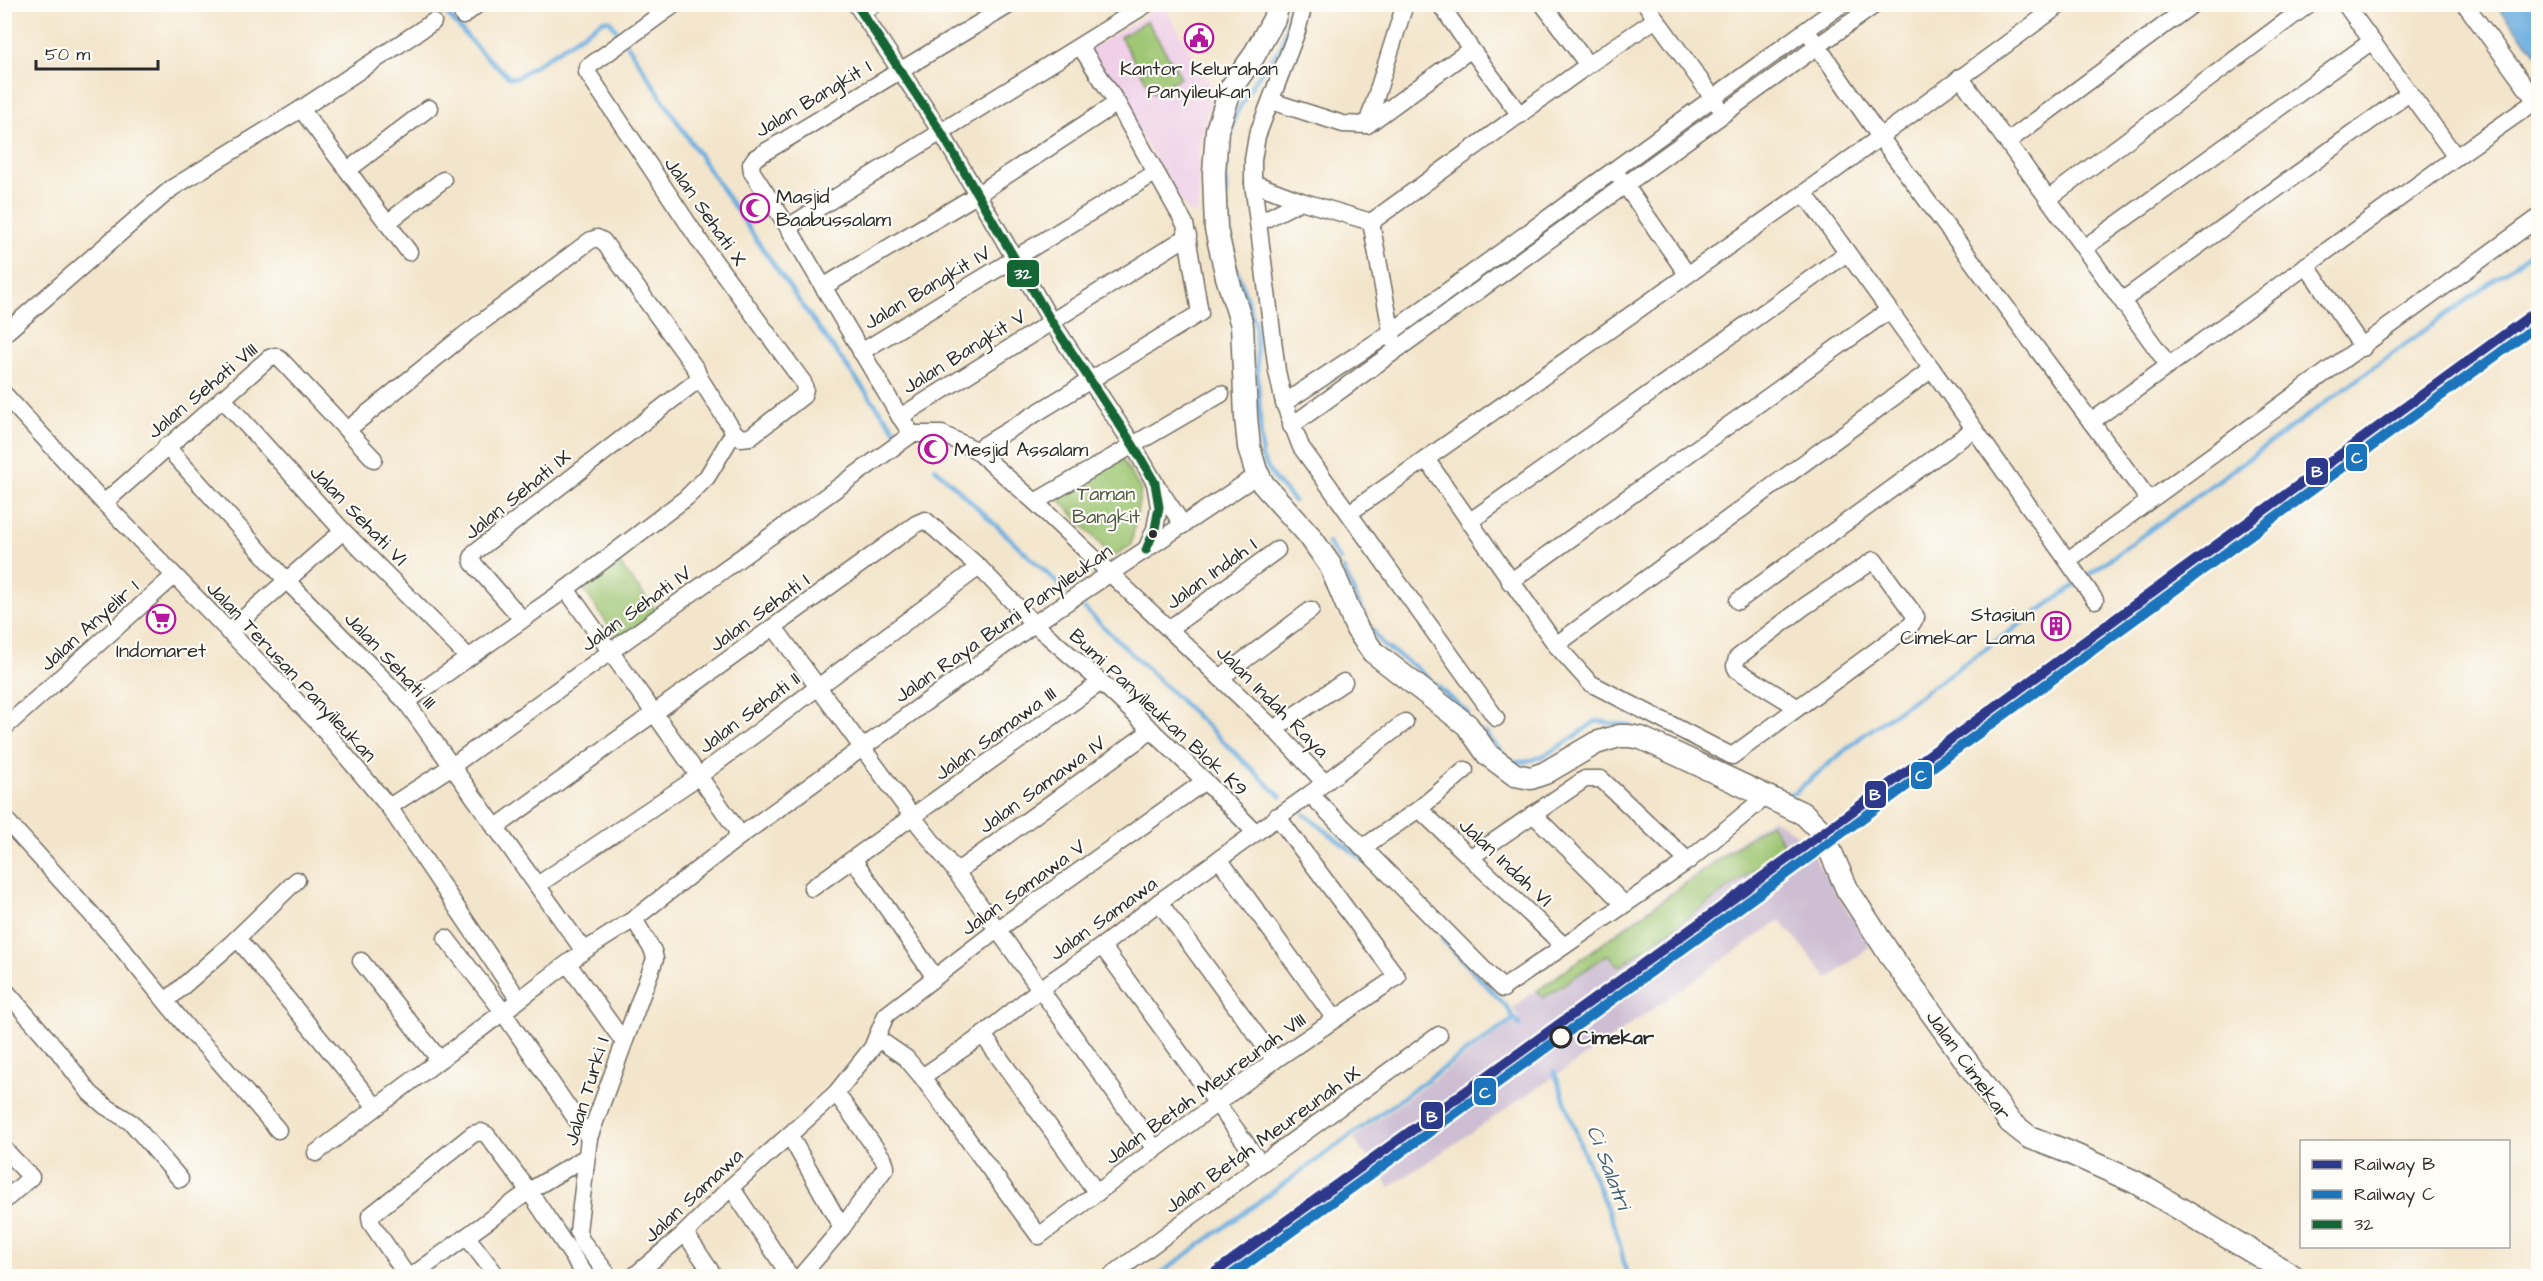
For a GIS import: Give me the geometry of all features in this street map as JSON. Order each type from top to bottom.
[{"type":"street","points":[[463,16],[478,4]]},
{"type":"street","name":"Jalan Sehati X","points":[[675,4],[586,69],[701,243],[803,382],[805,389],[803,396],[750,437],[741,438],[734,432]]},
{"type":"street","name":"Jalan Bangkit I","points":[[788,227],[752,172],[751,164],[755,158],[1011,4]]},
{"type":"street","points":[[906,439],[900,417],[788,227],[1147,4]]},
{"type":"street","points":[[1278,4],[1274,20],[1253,57],[1231,88],[1217,130],[1214,153],[1216,229],[1227,277],[1242,325],[1249,447],[1263,484],[1309,535],[1330,566],[1357,629],[1373,652],[1467,725],[1488,755],[1515,776],[1531,778],[1545,774],[1596,742],[1619,736],[1641,738],[1728,769]]},
{"type":"street","points":[[1304,4],[1297,31],[1257,136],[1253,160],[1253,183],[1258,223],[1284,403],[1301,447],[1496,718]]},
{"type":"street","points":[[1367,125],[1405,4]]},
{"type":"street","points":[[1440,4],[1520,115]]},
{"type":"street","points":[[1543,4],[1588,65]]},
{"type":"street","points":[[1646,4],[1725,114]]},
{"type":"street","points":[[1284,403],[1390,333],[1842,4]]},
{"type":"street","points":[[1292,426],[1876,4]]},
{"type":"street","points":[[1349,513],[1804,193],[2061,4]]},
{"type":"street","points":[[2007,142],[2193,4]]},
{"type":"street","points":[[2048,199],[2308,4]]},
{"type":"street","points":[[2345,4],[2456,157]]},
{"type":"street","points":[[2091,422],[2456,157],[2537,102],[2465,4]]},
{"type":"street","points":[[864,7],[900,70],[978,194],[1051,321],[1183,525]]},
{"type":"street","points":[[1371,222],[1588,65],[1656,19]]},
{"type":"street","points":[[4,334],[172,188],[301,109],[433,22]]},
{"type":"street","points":[[1806,29],[1880,137],[2149,500]]},
{"type":"street","points":[[2084,248],[2372,41]]},
{"type":"street","points":[[976,450],[1200,313],[1185,224],[1117,103],[1080,46]]},
{"type":"street","points":[[1271,101],[1343,124],[1367,125],[1471,49]]},
{"type":"street","points":[[1960,77],[2169,366]]},
{"type":"street","points":[[2123,300],[2409,93]]},
{"type":"street","points":[[823,287],[978,194],[1117,103]]},
{"type":"street","points":[[348,170],[429,108]]},
{"type":"street","points":[[301,109],[409,252]]},
{"type":"street","points":[[1615,171],[1688,274]]},
{"type":"street","name":"Jalan Bangkit IV","points":[[861,352],[1155,173]]},
{"type":"street","points":[[387,223],[443,180]]},
{"type":"street","points":[[1253,183],[1301,201],[1371,222]]},
{"type":"street","points":[[1804,193],[2095,600]]},
{"type":"street","points":[[1258,223],[1301,201]]},
{"type":"street","points":[[2068,560],[2363,348],[2538,218]]},
{"type":"street","points":[[1371,222],[1390,333],[1396,350]]},
{"type":"street","name":"Jalan Bangkit V","points":[[900,417],[1188,236]]},
{"type":"street","points":[[347,430],[463,336],[591,240],[597,238],[603,241],[649,301],[696,369],[734,432],[707,477],[686,498],[566,589],[406,702]]},
{"type":"street","points":[[1469,522],[1847,253]]},
{"type":"street","points":[[2307,265],[2363,348]]},
{"type":"street","points":[[1510,582],[1888,311]]},
{"type":"street","name":"Jalan Sehati VIII","points":[[104,503],[166,446],[269,358],[275,356],[374,459]]},
{"type":"street","points":[[1556,645],[1932,369]]},
{"type":"street","name":"Jalan Sehati IX","points":[[522,619],[473,563],[472,558],[475,552],[699,377]]},
{"type":"street","name":"Jalan Terusan Panyileukan","points":[[4,394],[104,503],[318,723],[392,806],[519,1000]]},
{"type":"street","points":[[1035,502],[1221,394]]},
{"type":"street","name":"Jalan Sehati VI","points":[[222,398],[343,531],[468,657]]},
{"type":"street","points":[[1738,601],[1974,429]]},
{"type":"street","name":"Jalan Indah Raya","points":[[906,439],[942,434],[976,450],[1035,502],[1275,729],[1324,782],[1310,794]]},
{"type":"street","name":"Jalan Sehati IV","points":[[392,806],[452,766],[906,439]]},
{"type":"street","name":"Jalan Sehati III","points":[[166,446],[286,580],[406,702],[584,951]]},
{"type":"street","points":[[1310,794],[1503,988],[1688,861],[1765,797],[1728,769],[1590,683],[1556,645],[1426,459]]},
{"type":"street","name":"Jalan Raya Bumi Panyileukan","points":[[316,1153],[584,951],[634,919],[739,837],[1034,624],[1247,482]]},
{"type":"street","points":[[1146,550],[1155,529],[1159,507],[1155,483]]},
{"type":"street","name":"Jalan Sehati I","points":[[495,828],[916,524],[926,520],[980,567],[1034,624]]},
{"type":"street","points":[[228,632],[343,531]]},
{"type":"street","name":"Jalan Indah I","points":[[1169,629],[1277,550]]},
{"type":"street","points":[[1728,769],[1797,707],[1911,626],[1916,617],[1874,560],[1805,606],[1737,658],[1735,666],[1737,670],[1797,707]]},
{"type":"street","name":"Jalan Sehati II","points":[[538,884],[699,776],[980,567]]},
{"type":"street","name":"Jalan Anyelir 1","points":[[4,728],[174,576]]},
{"type":"street","points":[[566,589],[735,827],[739,837]]},
{"type":"street","points":[[1220,678],[1311,610]]},
{"type":"street","name":"Bumi Panyileukan Blok K9","points":[[1034,624],[1152,730],[1254,832]]},
{"type":"street","points":[[774,627],[913,818],[956,872],[1155,1149]]},
{"type":"street","name":"Jalan Samawa III","points":[[849,861],[913,818],[1101,682]]},
{"type":"street","points":[[1275,729],[1344,682]]},
{"type":"street","points":[[1324,782],[1405,722]]},
{"type":"street","name":"Jalan Samawa IV","points":[[956,872],[1152,730]]},
{"type":"street","points":[[1362,848],[1419,809],[1465,770]]},
{"type":"street","points":[[1471,857],[1585,779],[1601,779],[1688,861]]},
{"type":"street","name":"Jalan Samawa V","points":[[877,1038],[886,1015],[934,976],[1205,781]]},
{"type":"street","name":"Jalan Samawa","points":[[922,1077],[983,1035],[1040,989],[1220,860],[1254,832],[1310,794]]},
{"type":"street","name":"Jalan Cimekar","points":[[1765,797],[1804,814],[1822,832],[1847,889],[1866,919],[2010,1122],[2029,1137],[2136,1182],[2293,1276]]},
{"type":"street","name":"Jalan Indah VI","points":[[1419,809],[1564,946]]},
{"type":"street","name":"Jalan Betah Meureunah VIII","points":[[922,1077],[1039,1236],[1275,1060],[1397,976],[1282,813]]},
{"type":"street","points":[[1533,814],[1624,904]]},
{"type":"street","points":[[4,818],[116,941],[278,1130]]},
{"type":"street","points":[[1220,860],[1335,1020]]},
{"type":"street","points":[[812,888],[849,861],[934,976]]},
{"type":"street","points":[[166,1002],[231,944],[297,880]]},
{"type":"street","points":[[1159,902],[1275,1060]]},
{"type":"street","name":"Jalan Turki I","points":[[609,1276],[580,1240],[578,1232],[589,1138],[655,959],[653,951],[634,919]]},
{"type":"street","points":[[446,938],[503,1012],[589,1138]]},
{"type":"street","points":[[243,944],[376,1107]]},
{"type":"street","points":[[1102,946],[1261,1164]]},
{"type":"street","points":[[361,961],[439,1059]]},
{"type":"street","points":[[567,964],[623,1041]]},
{"type":"street","points":[[4,989],[59,1052],[90,1092],[105,1107],[132,1123],[180,1179]]},
{"type":"street","points":[[983,1035],[1097,1193]]},
{"type":"street","name":"Jalan Betah Meureunah IX","points":[[1111,1276],[1439,1035]]},
{"type":"street","points":[[877,1038],[906,1058],[922,1077]]},
{"type":"street","name":"Jalan Samawa","points":[[634,1276],[685,1233],[731,1187],[836,1093],[877,1038]]},
{"type":"street","points":[[801,1276],[842,1228],[886,1167],[884,1160],[836,1093]]},
{"type":"street","points":[[407,1276],[371,1223],[370,1216],[473,1134],[481,1132],[487,1135],[530,1191],[586,1276]]},
{"type":"street","points":[[790,1136],[842,1228]]},
{"type":"street","points":[[4,1149],[31,1177],[4,1201]]},
{"type":"street","points":[[412,1276],[530,1191],[586,1157]]},
{"type":"street","points":[[731,1187],[790,1276]]},
{"type":"street","points":[[685,1233],[714,1276]]},
{"type":"street","points":[[467,1237],[498,1276]]},
{"type":"shaded area","points":[[1163,5],[1213,88],[1199,147],[1198,211],[1190,215],[1088,50]]},
{"type":"shaded area","points":[[1772,818],[1801,837],[1870,946],[1829,979],[1780,920],[1594,1050],[1390,1187],[1353,1138],[1519,1018],[1513,1007]]},
{"type":"green space","points":[[1147,21],[1181,77],[1153,93],[1120,37]]},
{"type":"green space","name":"Taman Bangkit","points":[[1122,459],[1141,490],[1131,545],[1112,557],[1057,497]]},
{"type":"green space","points":[[618,562],[657,612],[620,642],[584,590]]},
{"type":"green space","points":[[1770,823],[1786,847],[1619,967],[1609,954],[1543,998],[1537,991]]},
{"type":"water","points":[[2495,5],[2538,5],[2538,55]]},
{"type":"waterway","points":[[438,4],[482,53],[510,78],[516,78],[604,20],[610,21],[621,37]]},
{"type":"waterway","points":[[1226,153],[1235,116],[1253,83],[1282,45],[1291,4]]},
{"type":"waterway","points":[[627,44],[757,240],[825,337],[896,431]]},
{"type":"waterway","points":[[1225,164],[1226,198]]},
{"type":"waterway","points":[[1226,206],[1232,249]]},
{"type":"waterway","points":[[2084,578],[2538,248]]},
{"type":"waterway","points":[[1236,268],[1255,324],[1262,458],[1275,480],[1294,501]]},
{"type":"waterway","points":[[935,468],[1066,591]]},
{"type":"waterway","points":[[1328,543],[1340,560]]},
{"type":"waterway","points":[[1343,568],[1368,624],[1383,645],[1414,666],[1468,713]]},
{"type":"waterway","points":[[1784,795],[1794,793],[1861,737],[2078,583]]},
{"type":"waterway","points":[[1085,609],[1281,797]]},
{"type":"waterway","points":[[1485,732],[1507,758],[1520,762],[1554,750],[1596,721],[1632,726]]},
{"type":"waterway","points":[[1304,814],[1371,866]]},
{"type":"waterway","points":[[1442,939],[1506,1006],[1520,1026]]},
{"type":"waterway","points":[[1157,1276],[1515,1018]]},
{"type":"waterway","name":"Ci Salatri","points":[[1554,1071],[1581,1146],[1617,1233],[1627,1276]]},
{"type":"waterway","points":[[565,1226],[573,1239]]},
{"type":"rail line","name":"B","points":[[1210,1276],[1709,916],[2538,310]]},
{"type":"rail line","name":"C","points":[[1230,1276],[1716,925],[2538,325]]},
{"type":"transit line","name":"32","points":[[856,4],[941,132],[1051,321],[1133,445],[1155,483],[1159,507],[1155,529],[1146,550]]},
{"type":"place","name":"Kantor Kelurahan Panyileukan","points":[[1199,38]]},
{"type":"place","name":"Masjid Baabussalam","points":[[755,208]]},
{"type":"place","name":"Mesjid Assalam","points":[[933,449]]},
{"type":"place","name":"Indomaret","points":[[161,619]]},
{"type":"place","name":"Stasiun Cimekar Lama","points":[[2056,626]]},
{"type":"place","name":"Cimekar","points":[[1561,1037]]}]
